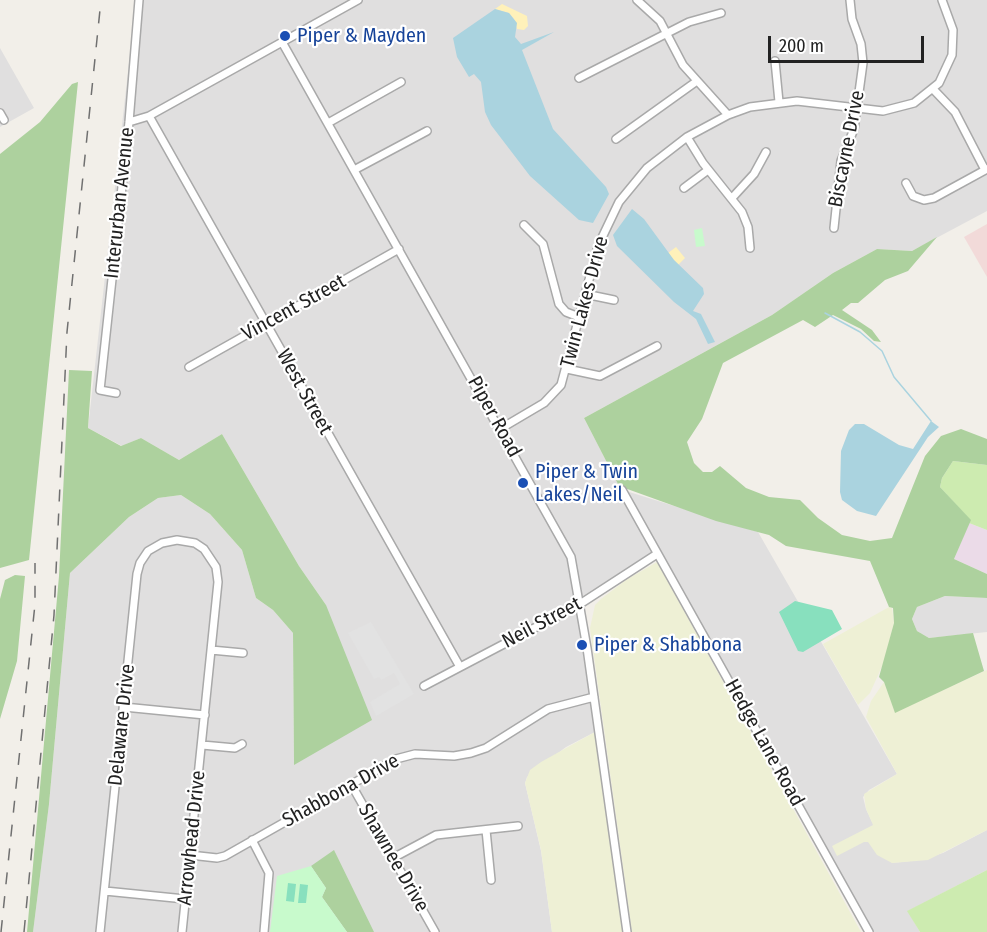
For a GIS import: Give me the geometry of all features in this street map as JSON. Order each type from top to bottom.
[{"type":"street","name":"Interurban Avenue","points":[[116,393],[100,390],[129,122],[139,0]]},
{"type":"street","points":[[129,122],[149,116],[282,42],[344,3],[358,0]]},
{"type":"street","points":[[637,0],[654,14],[667,33],[683,66],[724,107],[728,115]]},
{"type":"street","name":"Biscayne Drive","points":[[834,228],[841,161],[854,129],[862,53],[852,19],[850,0]]},
{"type":"street","name":"Twin Lakes Drive","points":[[500,429],[553,396],[561,385],[598,246],[619,202],[647,168],[687,137],[728,115],[779,102],[811,102],[883,111],[906,107],[933,89],[946,70],[953,47],[951,21],[942,0]]},
{"type":"street","points":[[579,78],[689,22],[721,13]]},
{"type":"street","name":"Piper Road","points":[[282,42],[567,549],[580,604],[627,932]]},
{"type":"street","points":[[775,61],[779,102]]},
{"type":"street","points":[[616,139],[697,81]]},
{"type":"street","points":[[328,123],[400,82]]},
{"type":"street","points":[[906,183],[913,196],[924,200],[934,198],[986,170],[954,112],[933,89]]},
{"type":"street","name":"West Street","points":[[149,116],[460,667]]},
{"type":"street","points":[[354,170],[427,131]]},
{"type":"street","points":[[687,137],[708,170],[732,198],[748,227],[750,248]]},
{"type":"street","points":[[732,198],[754,174],[766,152]]},
{"type":"street","points":[[684,188],[708,170]]},
{"type":"street","points":[[524,225],[543,244],[559,304],[566,312],[579,317]]},
{"type":"street","name":"Vincent Street","points":[[189,367],[399,249]]},
{"type":"street","points":[[585,294],[614,300]]},
{"type":"street","points":[[567,369],[598,378],[657,346]]},
{"type":"street","name":"Hedge Lane Road","points":[[622,490],[869,932]]},
{"type":"street","name":"Arrowhead Drive","points":[[177,540],[200,546],[216,567],[218,587],[182,932]]},
{"type":"street","name":"Delaware Drive","points":[[100,932],[138,568],[143,557],[155,546],[177,540]]},
{"type":"street","name":"Neil Street","points":[[423,686],[546,619],[580,604],[657,554]]},
{"type":"street","points":[[211,650],[243,653]]},
{"type":"street","name":"Shabbona Drive","points":[[190,855],[221,857],[403,756],[424,754],[454,756],[479,750],[548,709],[594,697]]},
{"type":"street","points":[[124,707],[205,715]]},
{"type":"street","name":"Arrowhead Drive","points":[[202,745],[235,748],[242,744]]},
{"type":"street","name":"Shawnee Drive","points":[[351,784],[435,932]]},
{"type":"street","points":[[393,858],[436,835],[518,826]]},
{"type":"street","points":[[486,830],[491,880]]},
{"type":"street","points":[[252,840],[269,873],[264,932]]},
{"type":"street","points":[[105,891],[185,899]]},
{"type":"shaded area","points":[[136,0],[987,0],[987,211],[912,251],[877,249],[833,273],[772,315],[584,418],[653,552],[575,601],[595,732],[566,747],[527,777],[525,783],[541,851],[552,932],[33,932],[49,804],[70,573],[129,517],[158,498],[181,495],[210,514],[242,550],[256,598],[273,610],[293,633],[294,765],[326,605],[299,566],[222,434],[179,460],[141,438],[122,446],[88,428]]},
{"type":"shaded area","points":[[0,48],[34,108],[0,127]]},
{"type":"shaded area","points":[[987,224],[987,277],[964,237]]},
{"type":"shaded area","points":[[626,491],[758,532],[897,774],[869,790],[863,797],[866,809],[892,863],[920,860],[943,853],[987,830],[987,870],[908,911],[920,932],[872,932]]},
{"type":"shaded area","points":[[969,523],[987,530],[987,574],[954,559]]},
{"type":"shaded area","points":[[945,596],[987,598],[987,632],[929,638],[917,631],[912,619],[917,607]]},
{"type":"shaded area","points":[[371,622],[414,694],[376,716],[370,702],[400,684],[394,673],[381,680],[379,677],[374,679],[348,633]]},
{"type":"green space","points":[[78,82],[29,560],[0,568],[0,154],[40,122],[72,84]]},
{"type":"green space","points":[[702,228],[705,246],[696,247],[694,230]]},
{"type":"green space","points":[[937,237],[908,271],[885,280],[858,303],[851,303],[842,310],[872,330],[881,342],[874,341],[861,329],[833,315],[815,327],[803,320],[723,363],[702,419],[687,442],[694,463],[703,472],[712,472],[720,466],[746,488],[769,497],[800,500],[818,518],[842,535],[870,541],[892,538],[925,456],[941,436],[961,429],[987,439],[987,465],[953,461],[942,478],[940,487],[971,520],[954,559],[987,574],[987,598],[945,596],[917,607],[912,619],[917,631],[929,638],[973,633],[984,671],[895,713],[884,682],[879,677],[894,623],[893,608],[889,607],[870,561],[786,546],[769,535],[716,521],[619,486],[584,418],[772,315],[833,273],[877,249],[912,251]]},
{"type":"green space","points":[[69,370],[92,371],[88,428],[121,446],[141,438],[179,460],[222,434],[299,566],[326,605],[372,720],[294,765],[293,633],[273,610],[256,598],[242,550],[210,514],[181,495],[158,498],[129,517],[70,573],[49,804],[33,932],[27,932],[59,576]]},
{"type":"green space","points":[[953,461],[987,465],[987,530],[969,523],[970,520],[940,487],[942,478]]},
{"type":"green space","points":[[657,562],[861,932],[632,932],[590,628],[595,605],[601,599],[626,580]]},
{"type":"green space","points":[[15,575],[25,576],[17,661],[0,719],[0,599],[5,580]]},
{"type":"green space","points":[[795,601],[832,610],[842,629],[803,652],[798,651],[779,612]]},
{"type":"green space","points":[[889,607],[892,608],[894,623],[884,662],[870,693],[858,705],[823,644]]},
{"type":"green space","points":[[987,670],[987,830],[928,860],[892,863],[877,855],[868,842],[837,856],[832,846],[873,825],[866,809],[864,794],[897,774],[866,717],[871,701],[884,682],[895,712]]},
{"type":"green space","points":[[595,732],[623,932],[552,932],[541,850],[525,783],[530,770]]},
{"type":"green space","points":[[334,850],[374,932],[347,932],[322,897],[326,888],[311,866]]},
{"type":"green space","points":[[311,866],[326,888],[322,897],[347,932],[270,932],[277,876]]},
{"type":"green space","points":[[987,870],[987,932],[920,932],[907,911]]},
{"type":"green space","points":[[288,883],[296,884],[294,902],[286,901]]},
{"type":"green space","points":[[300,884],[308,885],[306,903],[298,903]]},
{"type":"sand","points":[[502,4],[527,16],[528,26],[524,30],[517,29],[509,13],[495,9]]},
{"type":"sand","points":[[676,247],[685,258],[678,265],[668,253]]},
{"type":"water","points":[[495,9],[509,13],[517,23],[515,37],[521,44],[554,32],[522,50],[553,129],[606,187],[609,194],[593,223],[579,220],[530,176],[491,125],[485,112],[481,82],[474,74],[469,77],[457,57],[453,38]]},
{"type":"water","points":[[632,209],[644,219],[674,260],[703,288],[704,294],[693,311],[701,314],[715,342],[708,344],[696,319],[674,302],[617,246],[613,235]]},
{"type":"water","points":[[931,421],[939,427],[928,437],[876,516],[857,511],[842,500],[840,492],[841,451],[849,430],[855,424],[864,424],[899,445],[913,449]]},
{"type":"waterway","points":[[825,313],[860,332],[882,351],[894,377],[931,421]]},
{"type":"railway","points":[[24,932],[54,615],[67,332],[101,0]]},
{"type":"railway","points":[[1,932],[35,604],[35,563]]},
{"type":"place","name":"Piper & Mayden","points":[[285,36]]},
{"type":"place","name":"Piper & Twin Lakes/Neil","points":[[523,483]]},
{"type":"place","name":"Piper & Shabbona","points":[[582,645]]}]
